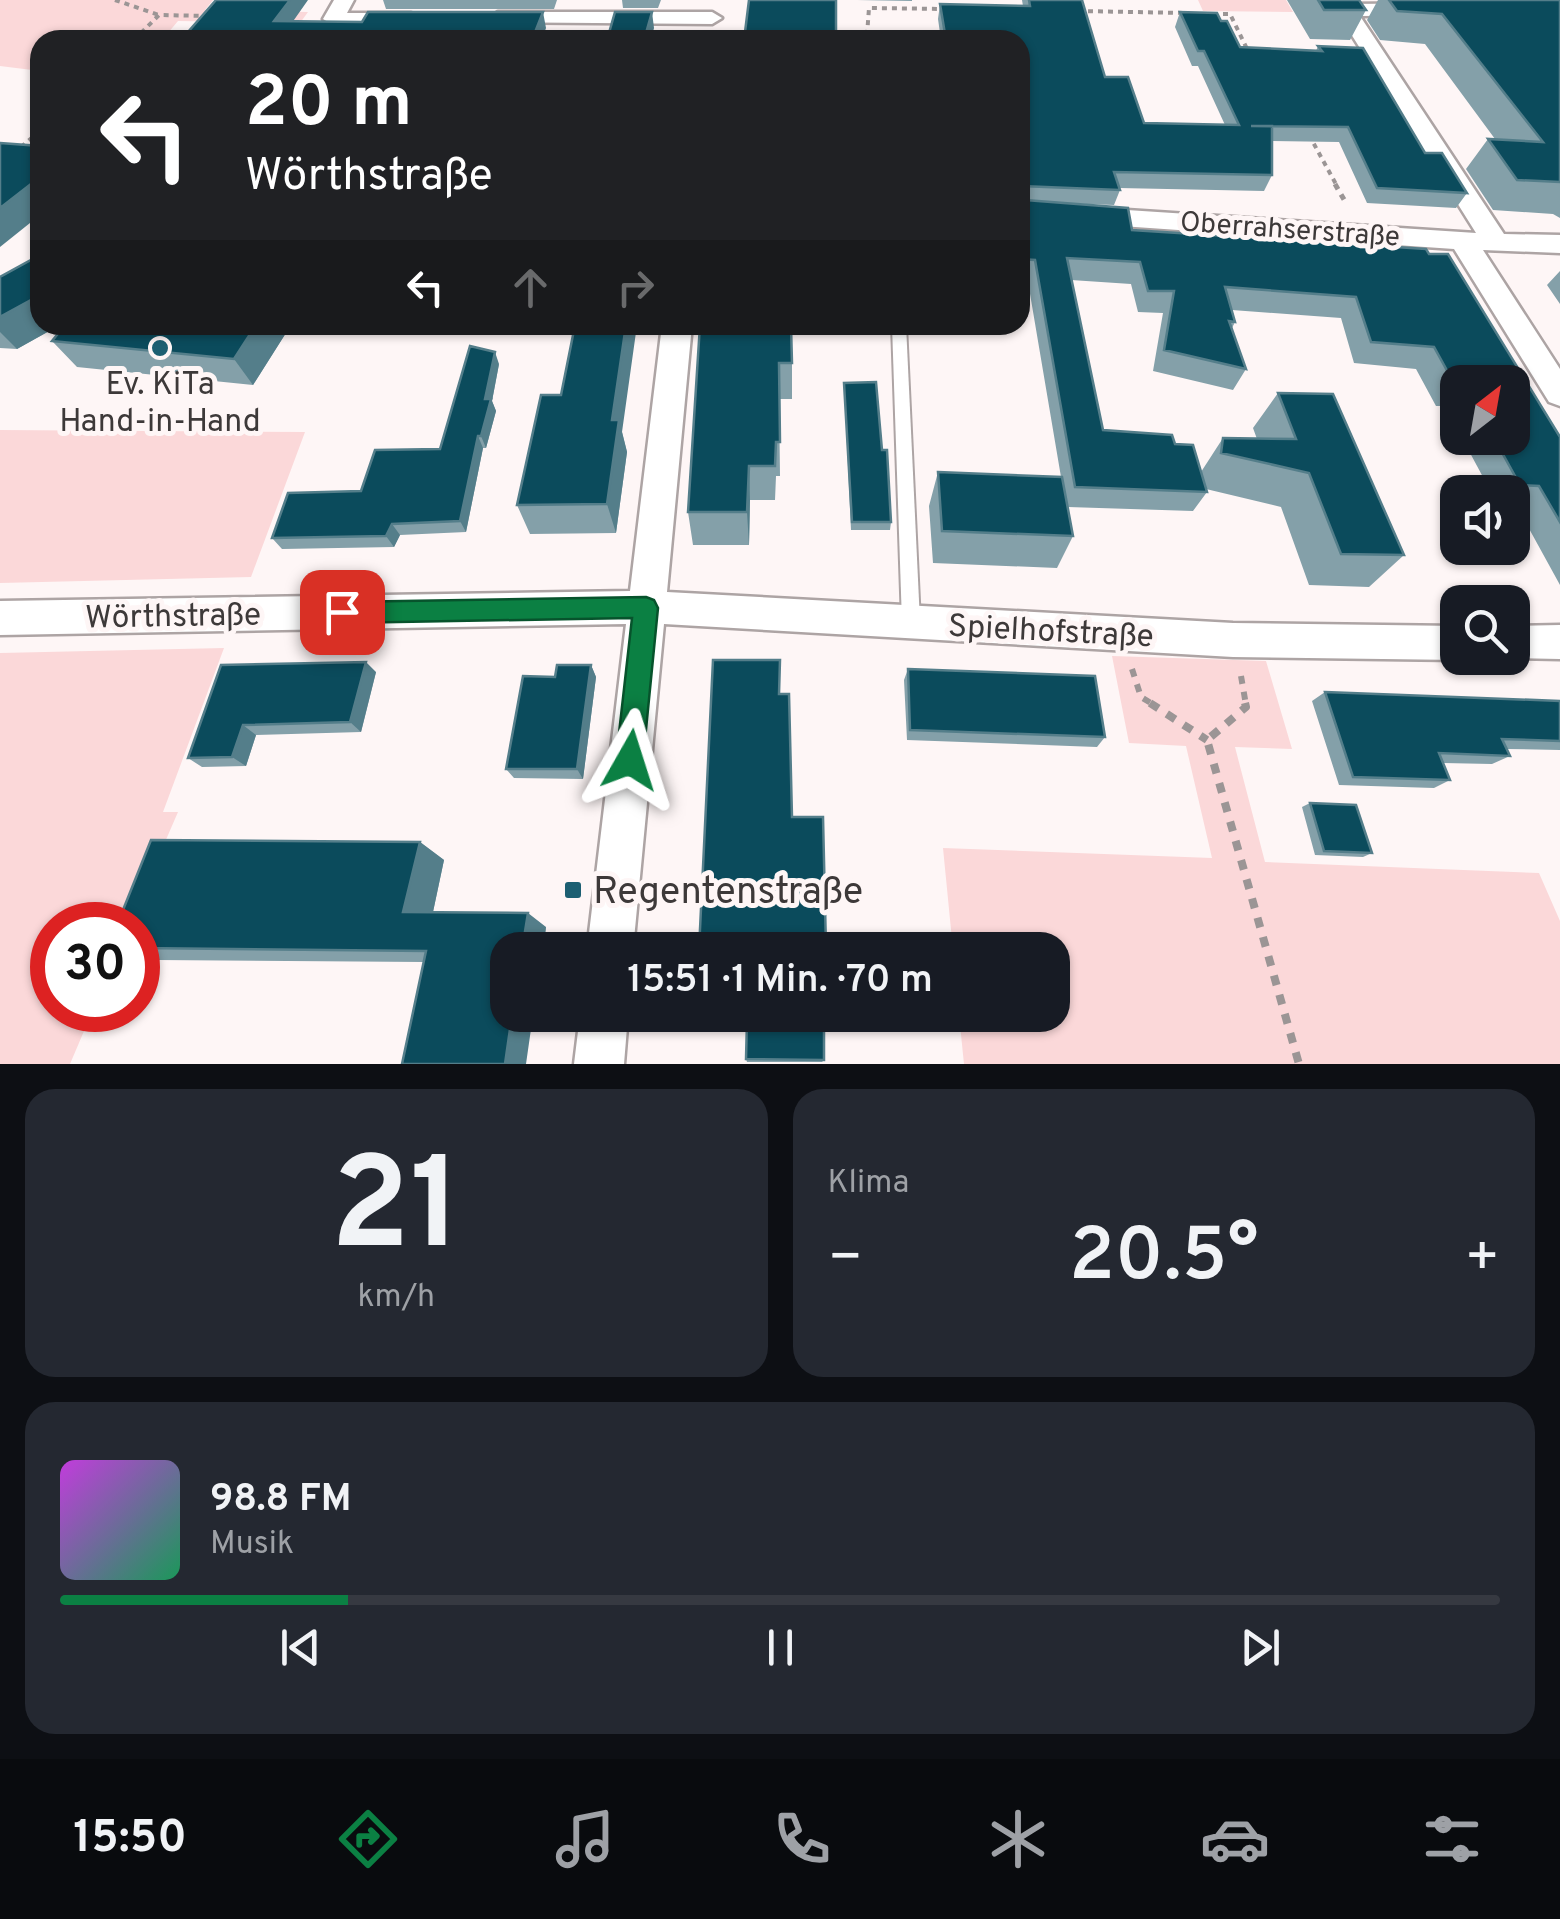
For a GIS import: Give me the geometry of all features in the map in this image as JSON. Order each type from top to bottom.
[{"type":"street","points":[[344,0],[333,19],[430,18]]},
{"type":"street","points":[[1484,0],[1492,9],[1346,10],[1495,242]]},
{"type":"street","points":[[469,18],[712,19]]},
{"type":"street","name":"Oberrahserstraße","points":[[1030,212],[1560,244]]},
{"type":"street","points":[[1463,241],[1560,394]]},
{"type":"street","points":[[612,932],[676,335]]},
{"type":"street","name":"Wörthstraße","points":[[0,618],[646,608]]},
{"type":"street","name":"Spielhofstraße","points":[[646,608],[1234,640],[1440,643]]},
{"type":"street","points":[[1530,643],[1560,642]]},
{"type":"street","points":[[599,1064],[602,1032]]},
{"type":"lane","points":[[900,335],[911,622]]},
{"type":"path","points":[[115,0],[159,15],[219,16]]},
{"type":"path","points":[[867,30],[869,8],[958,9]]},
{"type":"path","points":[[1070,11],[1230,14],[1252,60]]},
{"type":"path","points":[[144,30],[159,15]]},
{"type":"path","points":[[1301,120],[1362,232]]},
{"type":"path","points":[[20,148],[30,140]]},
{"type":"path","points":[[1122,634],[1141,697],[1207,740],[1299,1064]]},
{"type":"path","points":[[1207,740],[1246,706],[1234,640]]},
{"type":"shaded area","points":[[0,0],[213,0],[205,10],[308,12],[300,23],[178,21],[170,30],[30,30],[30,70],[0,66]]},
{"type":"shaded area","points":[[1198,0],[1286,0],[1293,12],[1203,11]]},
{"type":"shaded area","points":[[0,430],[305,432],[251,577],[0,583]]},
{"type":"shaded area","points":[[224,648],[163,812],[178,812],[139,902],[30,902],[30,1032],[84,1032],[70,1064],[0,1064],[0,653]]},
{"type":"shaded area","points":[[1112,656],[1266,661],[1292,749],[1235,747],[1265,862],[1539,873],[1560,921],[1560,1064],[964,1064],[961,1032],[1070,1032],[1070,932],[951,932],[943,848],[1212,858],[1186,746],[1129,743]]},
{"type":"building","points":[[216,0],[290,0],[274,21],[362,22],[368,12],[543,12],[536,30],[190,30]]},
{"type":"building","points":[[749,0],[836,0],[836,30],[745,30]]},
{"type":"building","points":[[1029,0],[1082,0],[1105,77],[1128,77],[1144,123],[1239,125],[1204,51],[1198,51],[1180,12],[1217,13],[1221,21],[1227,21],[1240,47],[1322,51],[1318,46],[1363,48],[1425,153],[1442,153],[1467,193],[1377,188],[1348,127],[1272,126],[1272,175],[1114,172],[1120,190],[1030,186],[1030,30],[944,30],[940,4],[1030,6]]},
{"type":"building","points":[[1318,0],[1359,0],[1366,10],[1324,10]]},
{"type":"building","points":[[1389,0],[1560,0],[1560,182],[1517,180],[1488,139],[1543,142],[1442,14],[1397,11]]},
{"type":"building","points":[[615,12],[652,12],[647,30],[610,30]]},
{"type":"building","points":[[0,143],[30,145],[30,185],[0,208]]},
{"type":"building","points":[[1030,200],[1128,208],[1132,230],[1426,249],[1429,254],[1448,254],[1516,365],[1444,365],[1434,347],[1371,342],[1356,297],[1225,287],[1235,322],[1229,321],[1246,369],[1164,350],[1174,291],[1148,291],[1140,262],[1067,258],[1103,430],[1172,435],[1175,444],[1193,445],[1207,492],[1075,487],[1035,260],[1030,260]]},
{"type":"building","points":[[30,260],[30,300],[0,317],[0,277]]},
{"type":"building","points":[[57,335],[250,335],[234,359],[52,341]]},
{"type":"building","points":[[573,335],[625,335],[612,420],[619,420],[607,504],[517,505],[541,395],[561,395]]},
{"type":"building","points":[[699,335],[791,335],[792,363],[779,363],[780,442],[776,442],[775,466],[749,466],[747,512],[688,512]]},
{"type":"building","points":[[470,346],[495,352],[485,399],[491,399],[478,436],[460,521],[392,524],[386,536],[272,538],[288,493],[361,491],[375,450],[440,449]]},
{"type":"building","points":[[876,382],[882,450],[887,450],[891,522],[852,522],[844,383]]},
{"type":"building","points":[[1530,388],[1560,437],[1560,522],[1539,486],[1530,486],[1530,475],[1514,475],[1503,455],[1530,455]]},
{"type":"building","points":[[1278,393],[1333,394],[1404,555],[1341,554],[1309,473],[1221,453],[1223,438],[1296,439]]},
{"type":"building","points":[[938,472],[1062,477],[1073,536],[942,531]]},
{"type":"building","points":[[713,660],[780,660],[779,694],[789,694],[792,817],[823,817],[826,932],[700,932]]},
{"type":"building","points":[[366,662],[350,722],[243,725],[232,757],[188,758],[221,665]]},
{"type":"building","points":[[557,665],[591,665],[577,769],[506,769],[523,676],[555,677]]},
{"type":"building","points":[[908,669],[1095,676],[1105,737],[910,730]]},
{"type":"building","points":[[1325,692],[1560,701],[1560,741],[1502,739],[1510,756],[1439,753],[1450,780],[1353,777]]},
{"type":"building","points":[[1310,803],[1356,805],[1372,853],[1324,851]]},
{"type":"building","points":[[151,840],[420,842],[403,912],[528,913],[525,932],[490,932],[490,1032],[510,1032],[505,1064],[402,1064],[426,951],[160,948],[160,902],[126,902]]},
{"type":"building","points":[[747,1032],[824,1032],[824,1060],[746,1059]]},
{"type":"place","name":"Ev. KiTa Hand-in-Hand","points":[[160,348]]},
{"type":"place","name":"Regentenstraße","points":[[573,890]]},
{"type":"route","points":[[342,612],[646,608],[630,760]]}]
